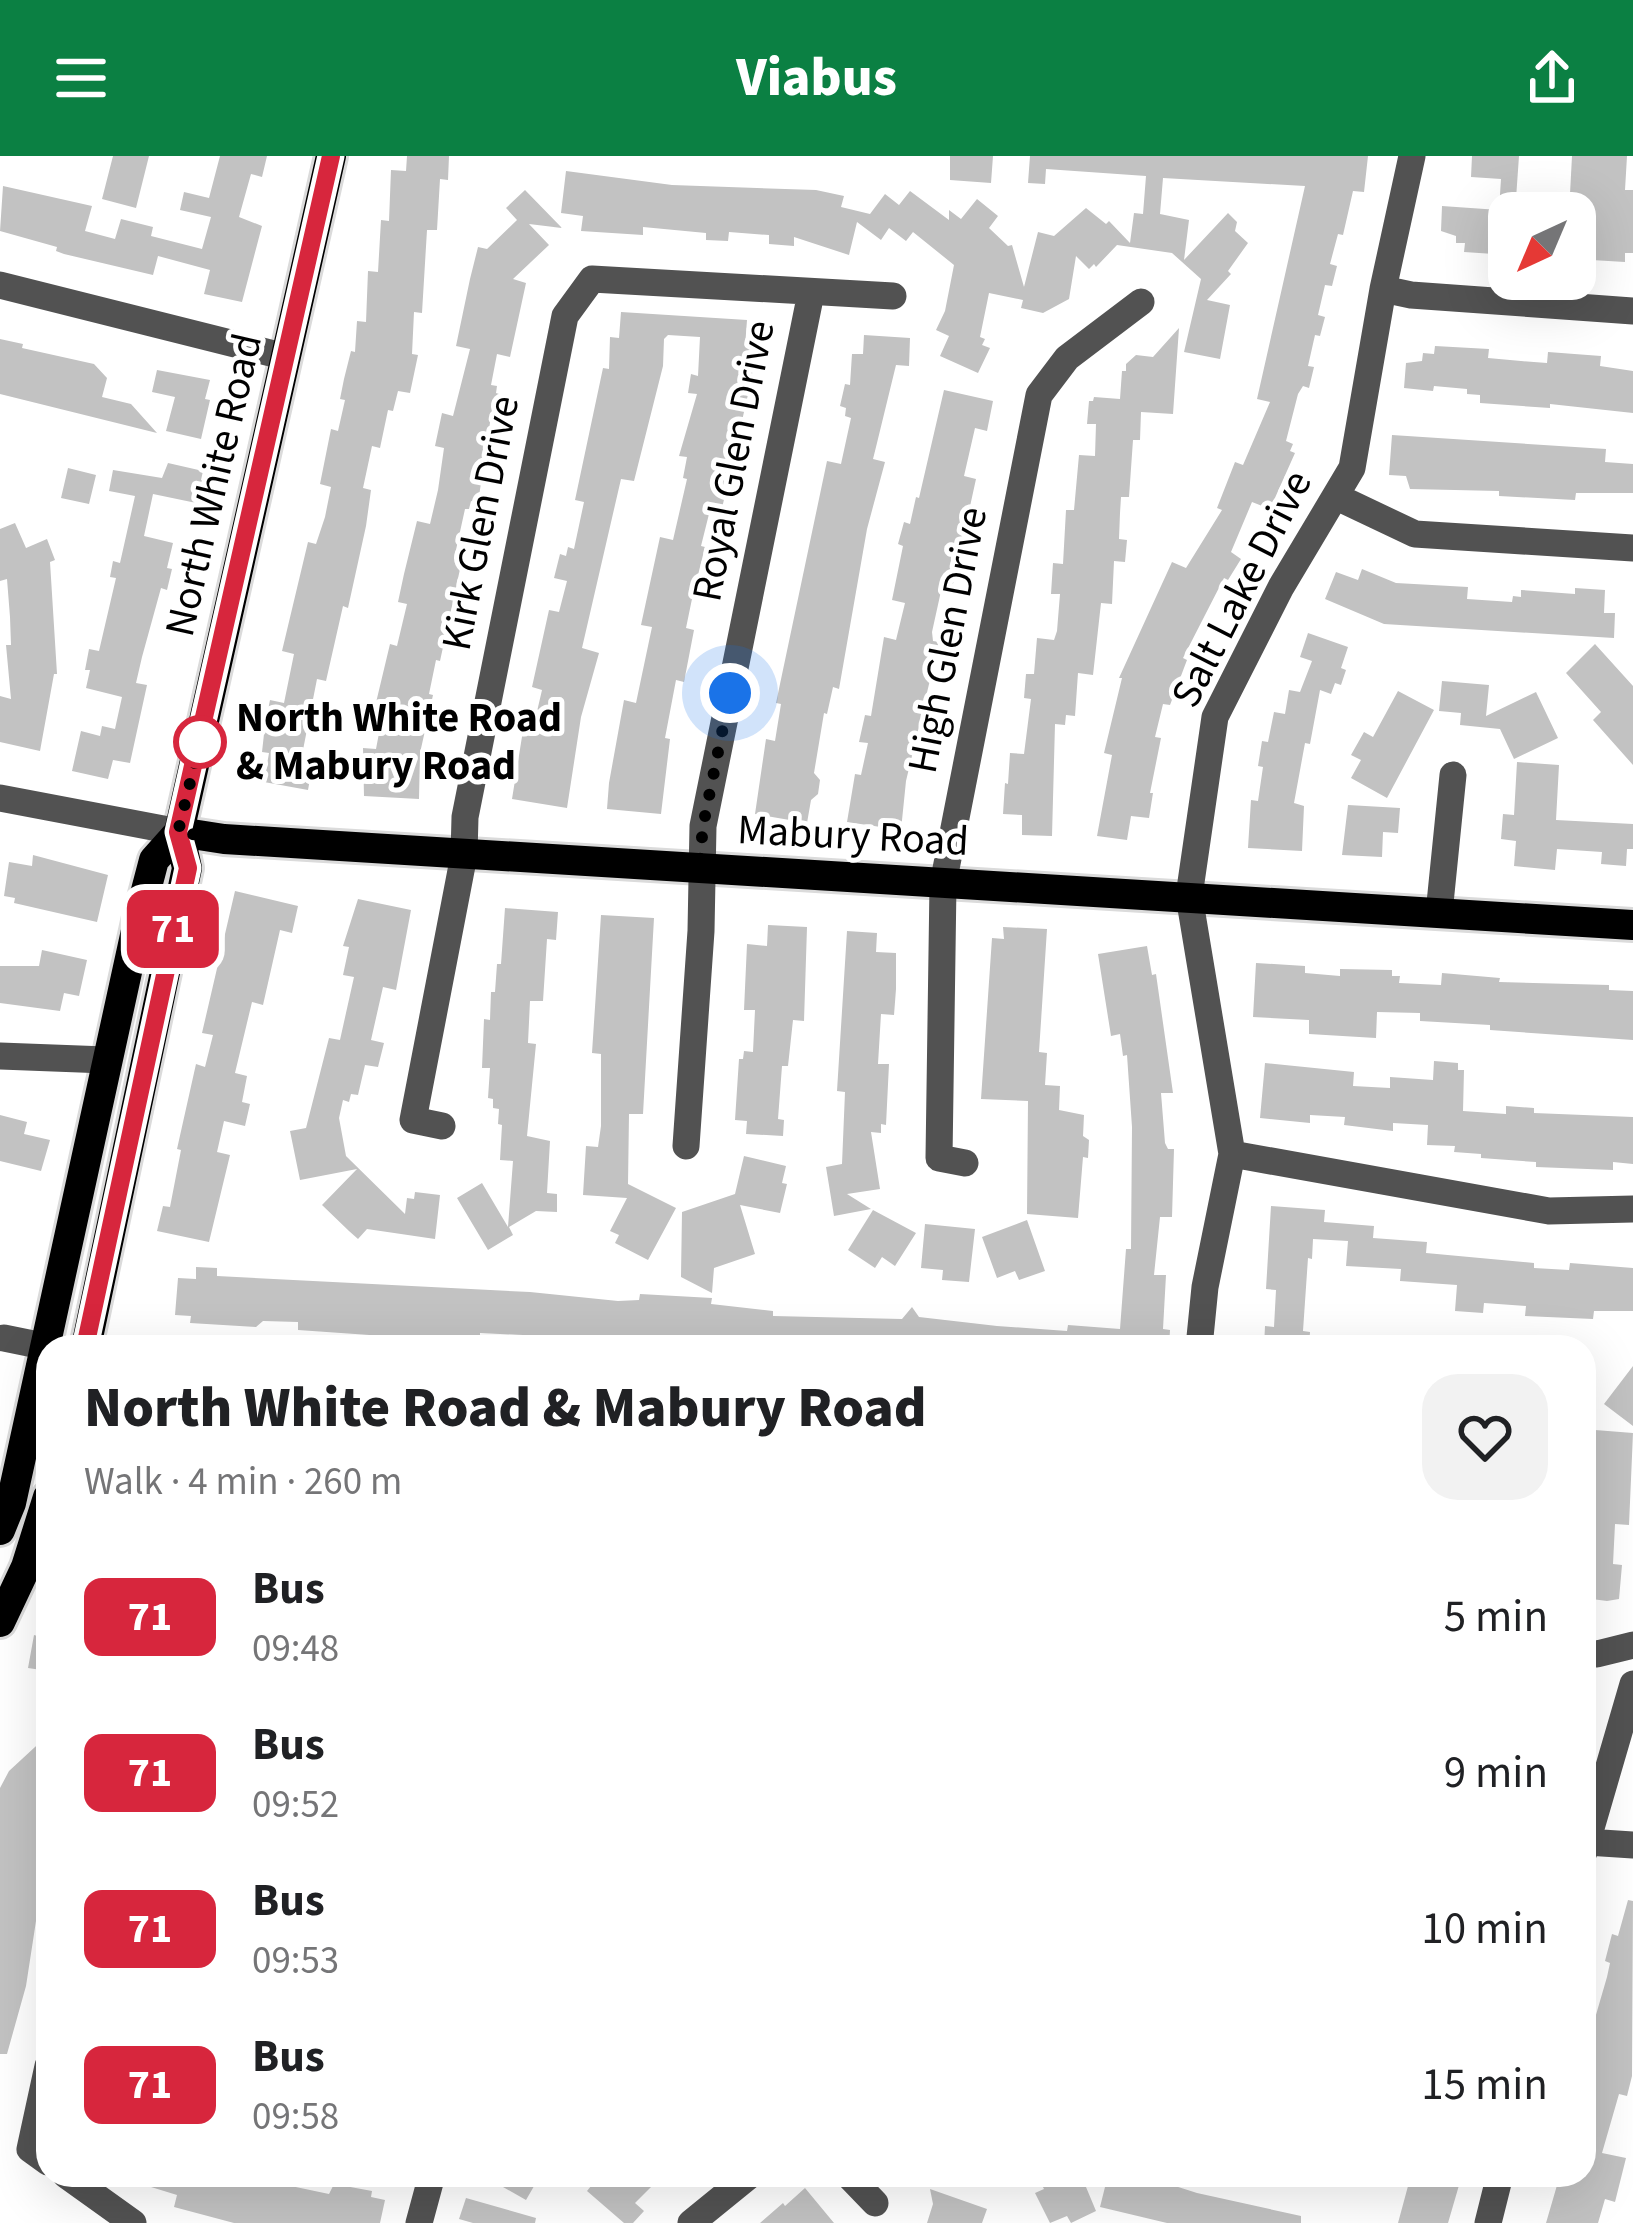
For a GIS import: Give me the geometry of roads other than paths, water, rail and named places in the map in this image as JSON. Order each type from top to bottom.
[{"type":"main road","name":"North White Road","points":[[49,1335],[154,860],[178,832],[331,156]]},
{"type":"main road","name":"North White Road","points":[[89,1335],[188,868],[178,832]]},
{"type":"main road","name":"Mabury Road","points":[[178,832],[464,855],[1633,925]]},
{"type":"main road","name":"North White Road","points":[[0,1530],[11,1503],[36,1392]]},
{"type":"main road","points":[[0,1622],[36,1571]]},
{"type":"street","name":"Salt Lake Drive","points":[[1200,1335],[1232,1154],[1189,896],[1215,717],[1281,587],[1352,468],[1412,156]]},
{"type":"street","name":"Kirk Glen Drive","points":[[442,1126],[413,1120],[464,855],[465,817],[565,316],[592,279],[811,293]]},
{"type":"street","points":[[0,285],[286,357]]},
{"type":"street","points":[[1383,289],[1411,295],[1633,310]]},
{"type":"street","points":[[811,293],[893,296]]},
{"type":"street","name":"Royal Glen Drive","points":[[686,1146],[701,932],[703,826],[811,293]]},
{"type":"street","name":"High Glen Drive","points":[[965,1163],[939,1158],[943,884],[1039,395],[1067,358],[1141,302]]},
{"type":"street","points":[[1337,497],[1415,534],[1633,548]]},
{"type":"street","points":[[1439,913],[1453,776]]},
{"type":"street","name":"Mabury Road","points":[[0,798],[178,832]]},
{"type":"street","points":[[0,1056],[106,1060]]},
{"type":"street","points":[[1232,1154],[1549,1210],[1633,1209]]},
{"type":"street","points":[[4,1338],[36,1345]]},
{"type":"street","points":[[1596,1654],[1633,1645]]},
{"type":"street","points":[[1596,1810],[1633,1684]]},
{"type":"street","points":[[1596,1847],[1633,1845]]},
{"type":"street","points":[[83,2187],[133,2223]]},
{"type":"street","points":[[419,2223],[429,2187]]},
{"type":"street","points":[[691,2223],[735,2187]]},
{"type":"street","points":[[860,2187],[875,2203]]},
{"type":"street","points":[[1488,2223],[1497,2187]]},
{"type":"place","name":"North White Road & Mabury Road","points":[[200,742]]}]
